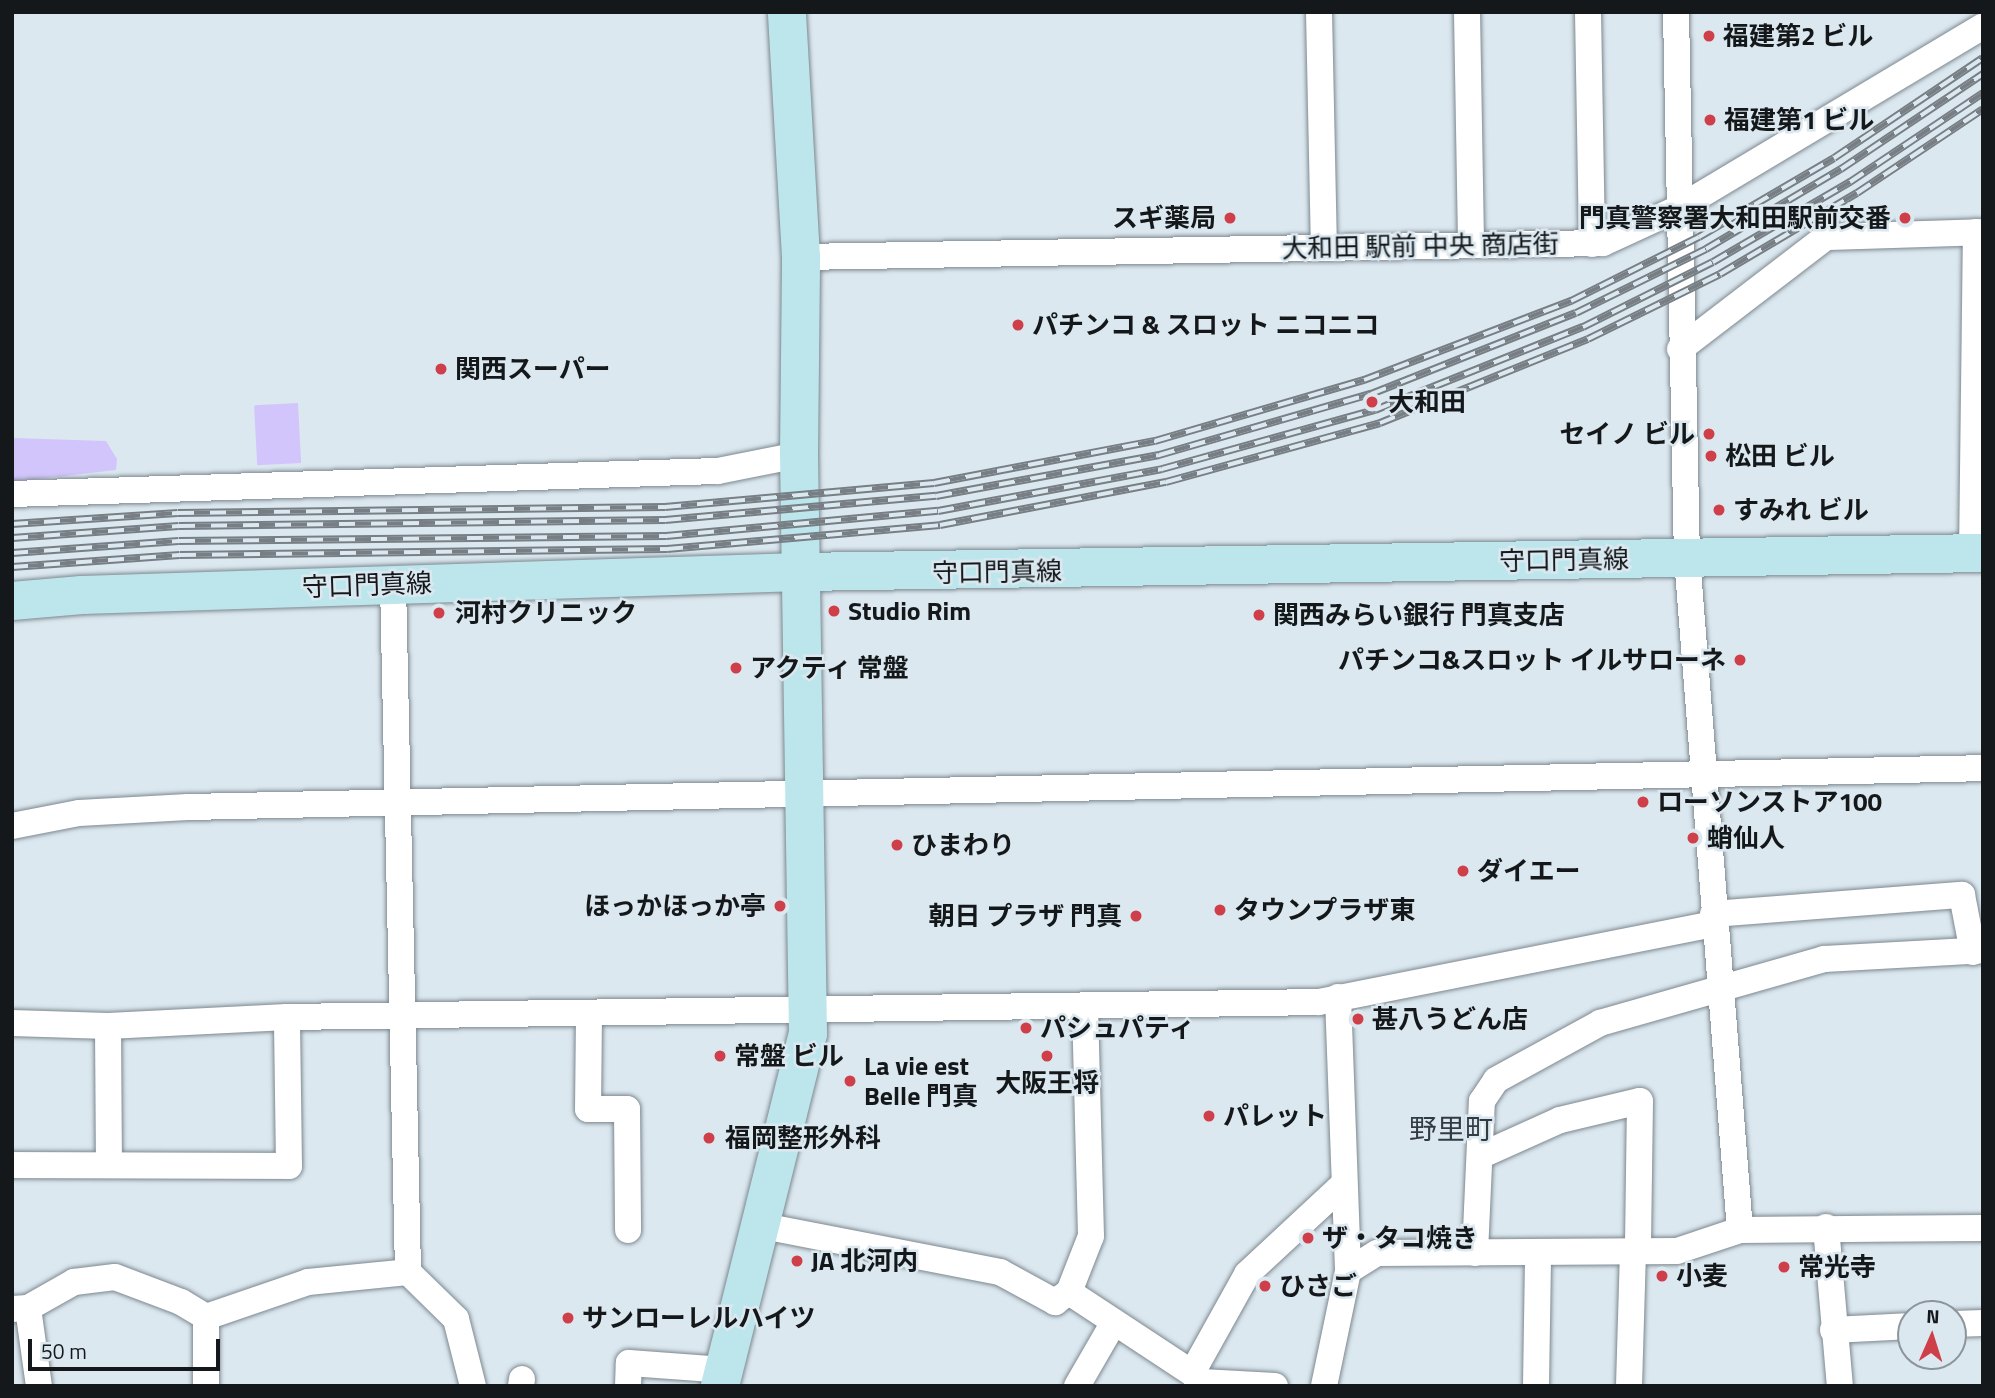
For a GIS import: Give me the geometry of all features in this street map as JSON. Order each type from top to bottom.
[{"type":"main road","points":[[722,1378],[758,1225],[808,1034],[799,455],[801,257],[787,12]]},
{"type":"main road","name":"守口門真線","points":[[12,601],[393,584],[801,572],[1977,553]]},
{"type":"street","points":[[1319,12],[1324,247]]},
{"type":"street","points":[[1467,12],[1471,245]]},
{"type":"street","points":[[1588,12],[1592,244]]},
{"type":"street","points":[[1676,12],[1680,349],[1687,558],[1713,919],[1740,1230]]},
{"type":"street","name":"大和田 駅前 中央 商店街","points":[[801,257],[1603,243],[1679,208],[1983,26]]},
{"type":"street","points":[[1680,349],[1826,237],[1980,232],[1977,553]]},
{"type":"street","points":[[12,494],[718,471],[799,455]]},
{"type":"street","points":[[393,584],[405,1019],[408,1272],[456,1319],[474,1386]]},
{"type":"street","points":[[12,825],[79,813],[1983,768]]},
{"type":"street","points":[[12,1023],[108,1026],[287,1017],[405,1019],[1319,1002],[1713,919],[1962,895],[1978,951],[1824,959],[1600,1023],[1496,1080],[1482,1101],[1475,1253]]},
{"type":"street","points":[[1324,1386],[1348,1271],[1338,997]]},
{"type":"street","points":[[758,1225],[1000,1272],[1055,1302],[1069,1292],[1091,1236],[1085,1005]]},
{"type":"street","points":[[589,1015],[588,1109],[627,1109],[628,1230]]},
{"type":"street","points":[[12,1165],[289,1166],[287,1017]]},
{"type":"street","points":[[108,1026],[108,1165]]},
{"type":"street","points":[[1479,1156],[1560,1120],[1640,1101],[1629,1386]]},
{"type":"street","points":[[1198,1380],[1247,1274],[1344,1184]]},
{"type":"street","points":[[1826,1227],[1840,1386]]},
{"type":"street","points":[[1348,1271],[1377,1253],[1677,1251],[1740,1230],[1826,1227],[1983,1228]]},
{"type":"street","points":[[1536,1386],[1538,1253]]},
{"type":"street","points":[[39,1386],[20,1309],[74,1282],[115,1277],[181,1302],[206,1317],[308,1282],[408,1272]]},
{"type":"street","points":[[1069,1292],[1198,1380],[1275,1386]]},
{"type":"street","points":[[206,1317],[206,1386]]},
{"type":"street","points":[[1077,1386],[1114,1322]]},
{"type":"street","points":[[1833,1330],[1897,1327]]},
{"type":"street","points":[[628,1386],[629,1363],[722,1378]]},
{"type":"shaded area","points":[[298,403],[301,463],[257,465],[254,405]]},
{"type":"shaded area","points":[[12,438],[106,441],[117,459],[116,470],[12,482]]},
{"type":"railway","points":[[12,524],[178,513],[665,507],[934,483],[1155,441],[1364,380],[1571,301],[1699,237],[1834,158],[1983,58]]},
{"type":"railway","points":[[12,538],[179,526],[665,520],[936,496],[1159,455],[1371,394],[1576,313],[1706,249],[1841,169],[1983,74]]},
{"type":"railway","points":[[12,553],[179,541],[666,536],[938,511],[1162,469],[1375,410],[1583,327],[1713,262],[1850,182],[1983,93]]},
{"type":"railway","points":[[12,567],[180,555],[667,549],[940,525],[1166,482],[1380,423],[1588,339],[1720,274],[1857,193],[1983,109]]},
{"type":"place","name":"福建第2 ビル","points":[[1709,36]]},
{"type":"place","name":"福建第1 ビル","points":[[1710,120]]},
{"type":"place","name":"スギ薬局","points":[[1230,218]]},
{"type":"place","name":"門真警察署大和田駅前交番","points":[[1905,218]]},
{"type":"place","name":"パチンコ & スロット ニコニコ","points":[[1018,325]]},
{"type":"place","name":"関西スーパー","points":[[441,369]]},
{"type":"place","name":"大和田","points":[[1372,402]]},
{"type":"place","name":"セイノ ビル","points":[[1709,434]]},
{"type":"place","name":"松田 ビル","points":[[1711,456]]},
{"type":"place","name":"すみれ ビル","points":[[1719,510]]},
{"type":"place","name":"Studio Rim","points":[[834,611]]},
{"type":"place","name":"河村クリニック","points":[[439,613]]},
{"type":"place","name":"関西みらい銀行 門真支店","points":[[1259,615]]},
{"type":"place","name":"パチンコ&スロット イルサローネ","points":[[1740,660]]},
{"type":"place","name":"アクティ 常盤","points":[[736,668]]},
{"type":"place","name":"ローソンストア100","points":[[1643,802]]},
{"type":"place","name":"蛸仙人","points":[[1693,838]]},
{"type":"place","name":"ひまわり","points":[[897,845]]},
{"type":"place","name":"ダイエー","points":[[1463,871]]},
{"type":"place","name":"ほっかほっか亭","points":[[780,906]]},
{"type":"place","name":"タウンプラザ東","points":[[1220,910]]},
{"type":"place","name":"朝日 プラザ 門真","points":[[1136,916]]},
{"type":"place","name":"甚八うどん店","points":[[1358,1019]]},
{"type":"place","name":"パシュパティ","points":[[1026,1028]]},
{"type":"place","name":"常盤 ビル","points":[[720,1056]]},
{"type":"place","name":"大阪王将","points":[[1047,1056]]},
{"type":"place","name":"La vie est Belle 門真","points":[[850,1081]]},
{"type":"place","name":"パレット","points":[[1209,1116]]},
{"type":"place","name":"福岡整形外科","points":[[709,1138]]},
{"type":"place","name":"ザ・タコ焼き","points":[[1308,1238]]},
{"type":"place","name":"JA 北河内","points":[[797,1261]]},
{"type":"place","name":"常光寺","points":[[1784,1267]]},
{"type":"place","name":"小麦","points":[[1662,1276]]},
{"type":"place","name":"ひさご","points":[[1265,1286]]},
{"type":"place","name":"サンローレルハイツ","points":[[568,1318]]},
{"type":"district","name":"野里町","points":[[1451,1129]]}]
